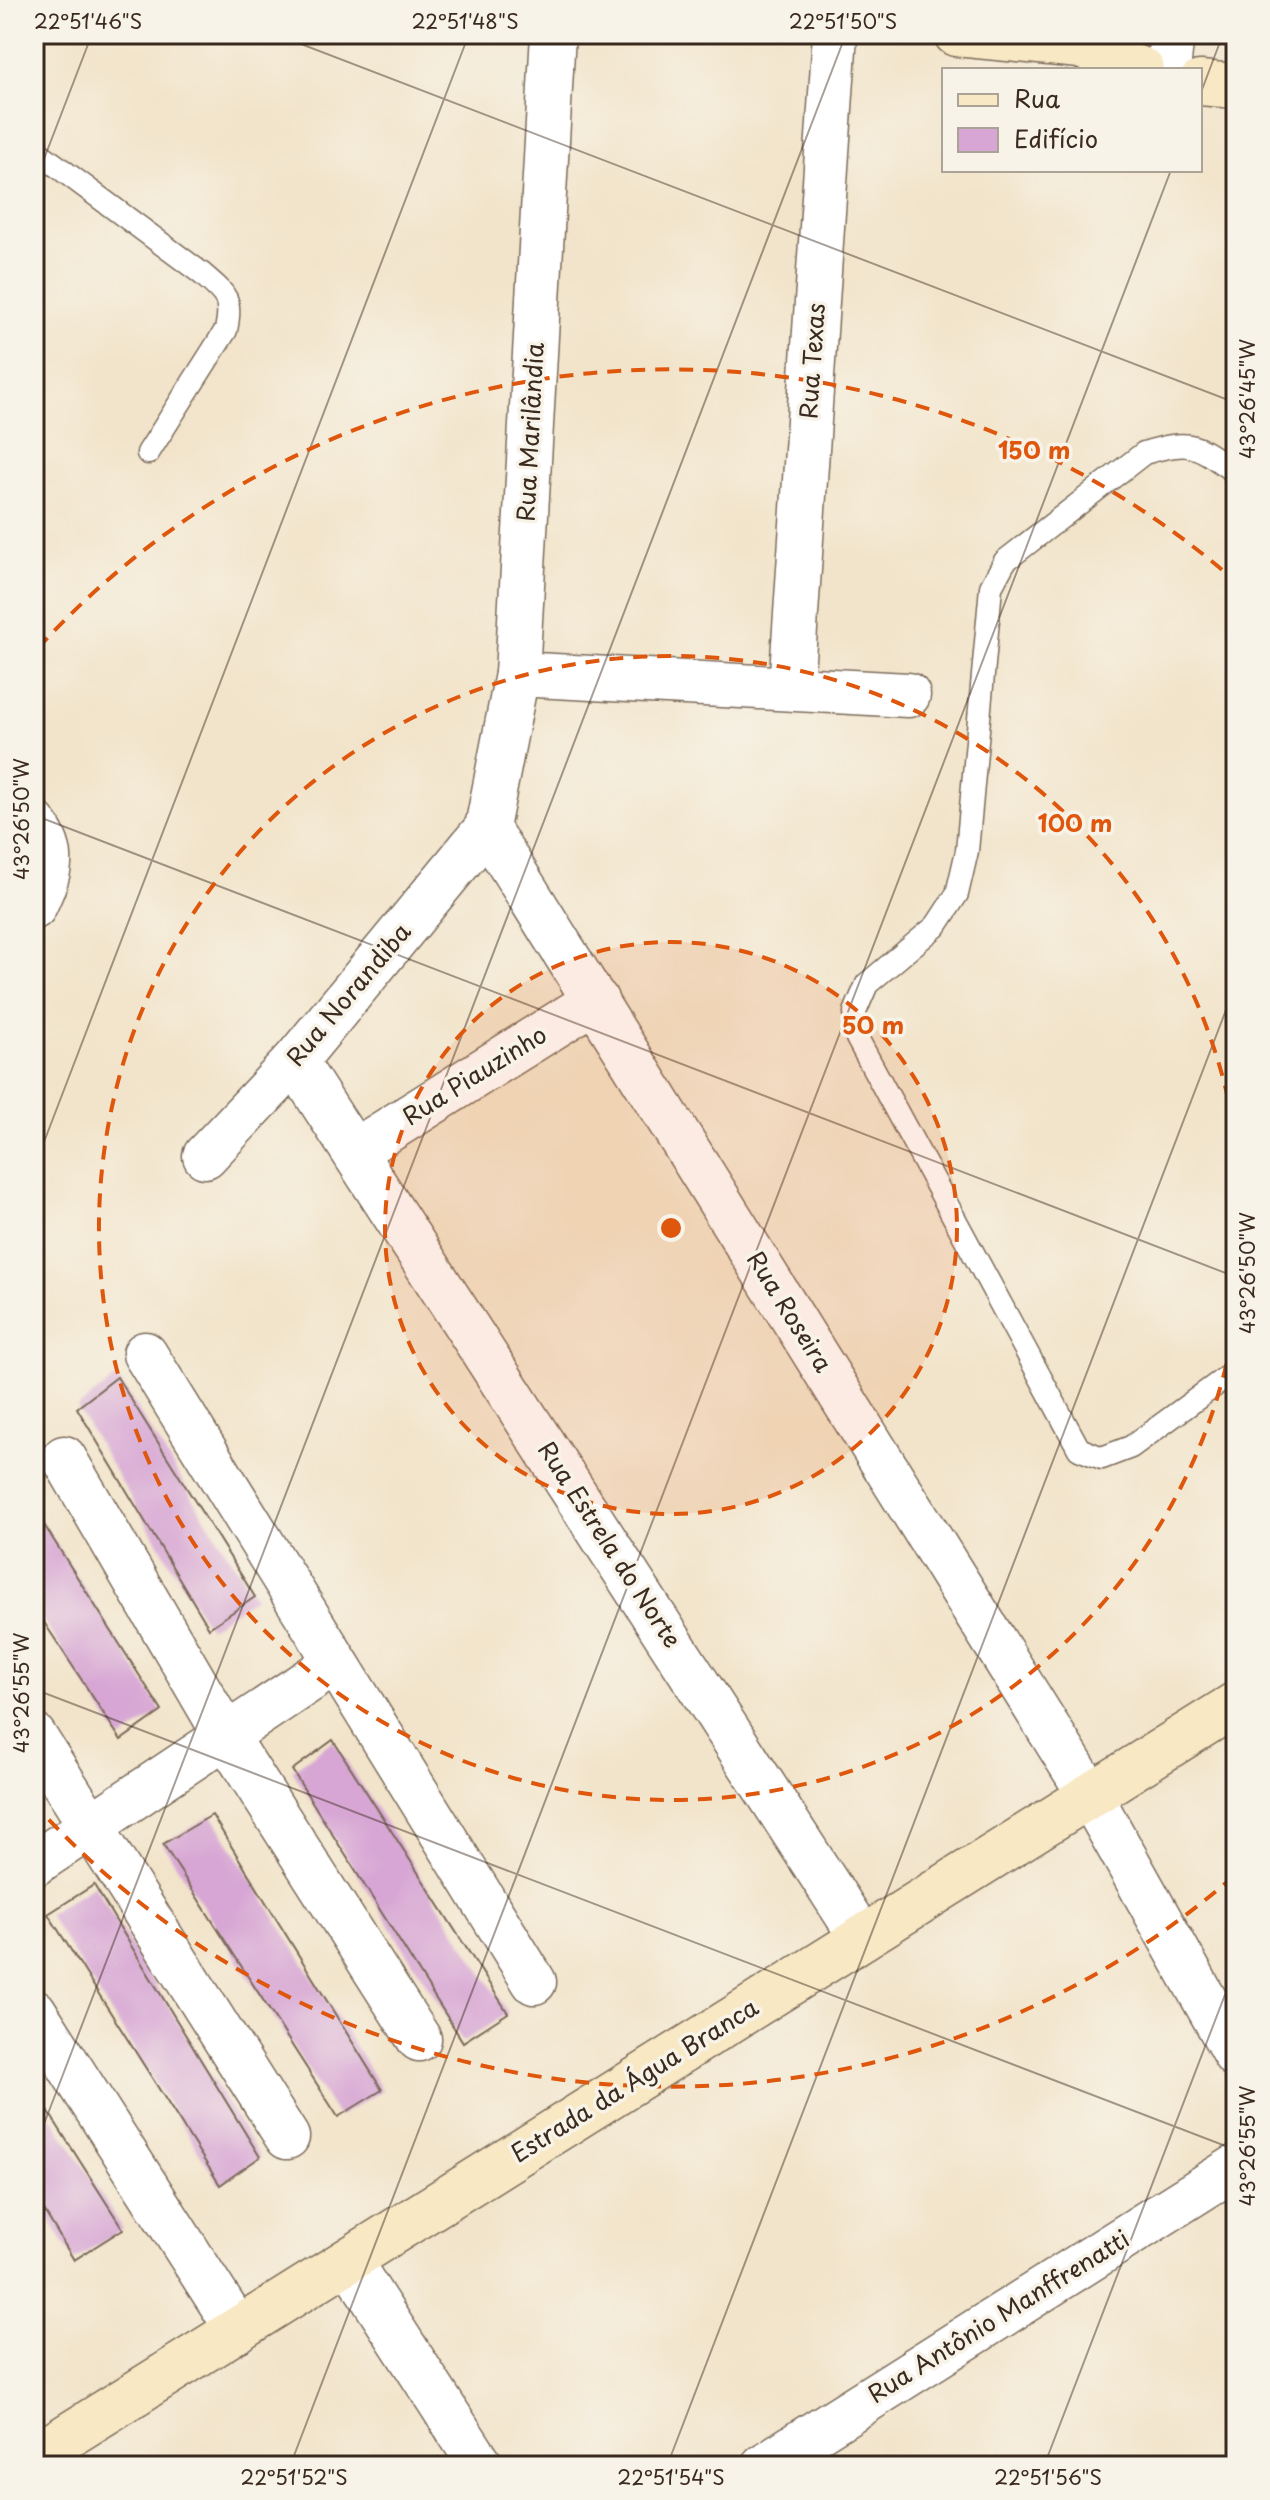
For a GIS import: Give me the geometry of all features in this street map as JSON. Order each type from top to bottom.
[{"type":"main road","points":[[956,34],[1080,46],[1137,68]]},
{"type":"main road","points":[[1080,46],[1137,34]]},
{"type":"main road","points":[[1202,83],[1236,86]]},
{"type":"main road","name":"Estrada da Água Branca","points":[[34,2457],[1236,1704]]},
{"type":"street","name":"Rua Marilândia","points":[[487,828],[517,674],[553,34]]},
{"type":"street","name":"Rua Texas","points":[[791,688],[835,34]]},
{"type":"street","points":[[1168,68],[1172,34]]},
{"type":"street","points":[[517,674],[908,695]]},
{"type":"street","points":[[34,823],[47,840],[49,875],[34,907]]},
{"type":"street","name":"Rua Roseira","points":[[487,828],[1090,1795],[1236,2056]]},
{"type":"street","name":"Rua Norandiba","points":[[205,1156],[295,1061],[487,828]]},
{"type":"street","name":"Rua Piauzinho","points":[[355,1151],[596,1000]]},
{"type":"street","name":"Rua Estrela do Norte","points":[[295,1061],[862,1938]]},
{"type":"street","points":[[145,1354],[534,1982]]},
{"type":"street","points":[[64,1458],[226,1736],[419,2039]]},
{"type":"street","points":[[34,1864],[335,1663]]},
{"type":"street","points":[[34,1736],[287,2137]]},
{"type":"street","points":[[34,2011],[238,2330]]},
{"type":"street","name":"Rua Antônio Manffrenatti","points":[[763,2466],[1236,2167]]},
{"type":"street","points":[[349,2261],[481,2466]]},
{"type":"lane","points":[[34,149],[201,273],[224,293],[231,310],[226,330],[148,453]]},
{"type":"lane","points":[[1236,473],[1197,446],[1168,446],[1144,453],[1005,561],[991,587],[967,851],[957,894],[936,926],[867,984],[855,1012],[857,1038],[1079,1449],[1102,1458],[1131,1447],[1236,1370]]},
{"type":"building","points":[[117,1377],[255,1597],[209,1628],[77,1408]]},
{"type":"building","points":[[34,1509],[162,1711],[121,1740],[34,1607]]},
{"type":"building","points":[[333,1740],[508,2013],[463,2042],[292,1770]]},
{"type":"building","points":[[212,1815],[382,2090],[338,2117],[163,1844]]},
{"type":"building","points":[[94,1885],[260,2157],[220,2185],[48,1914]]},
{"type":"building","points":[[34,2089],[123,2229],[74,2260],[34,2194]]}]
